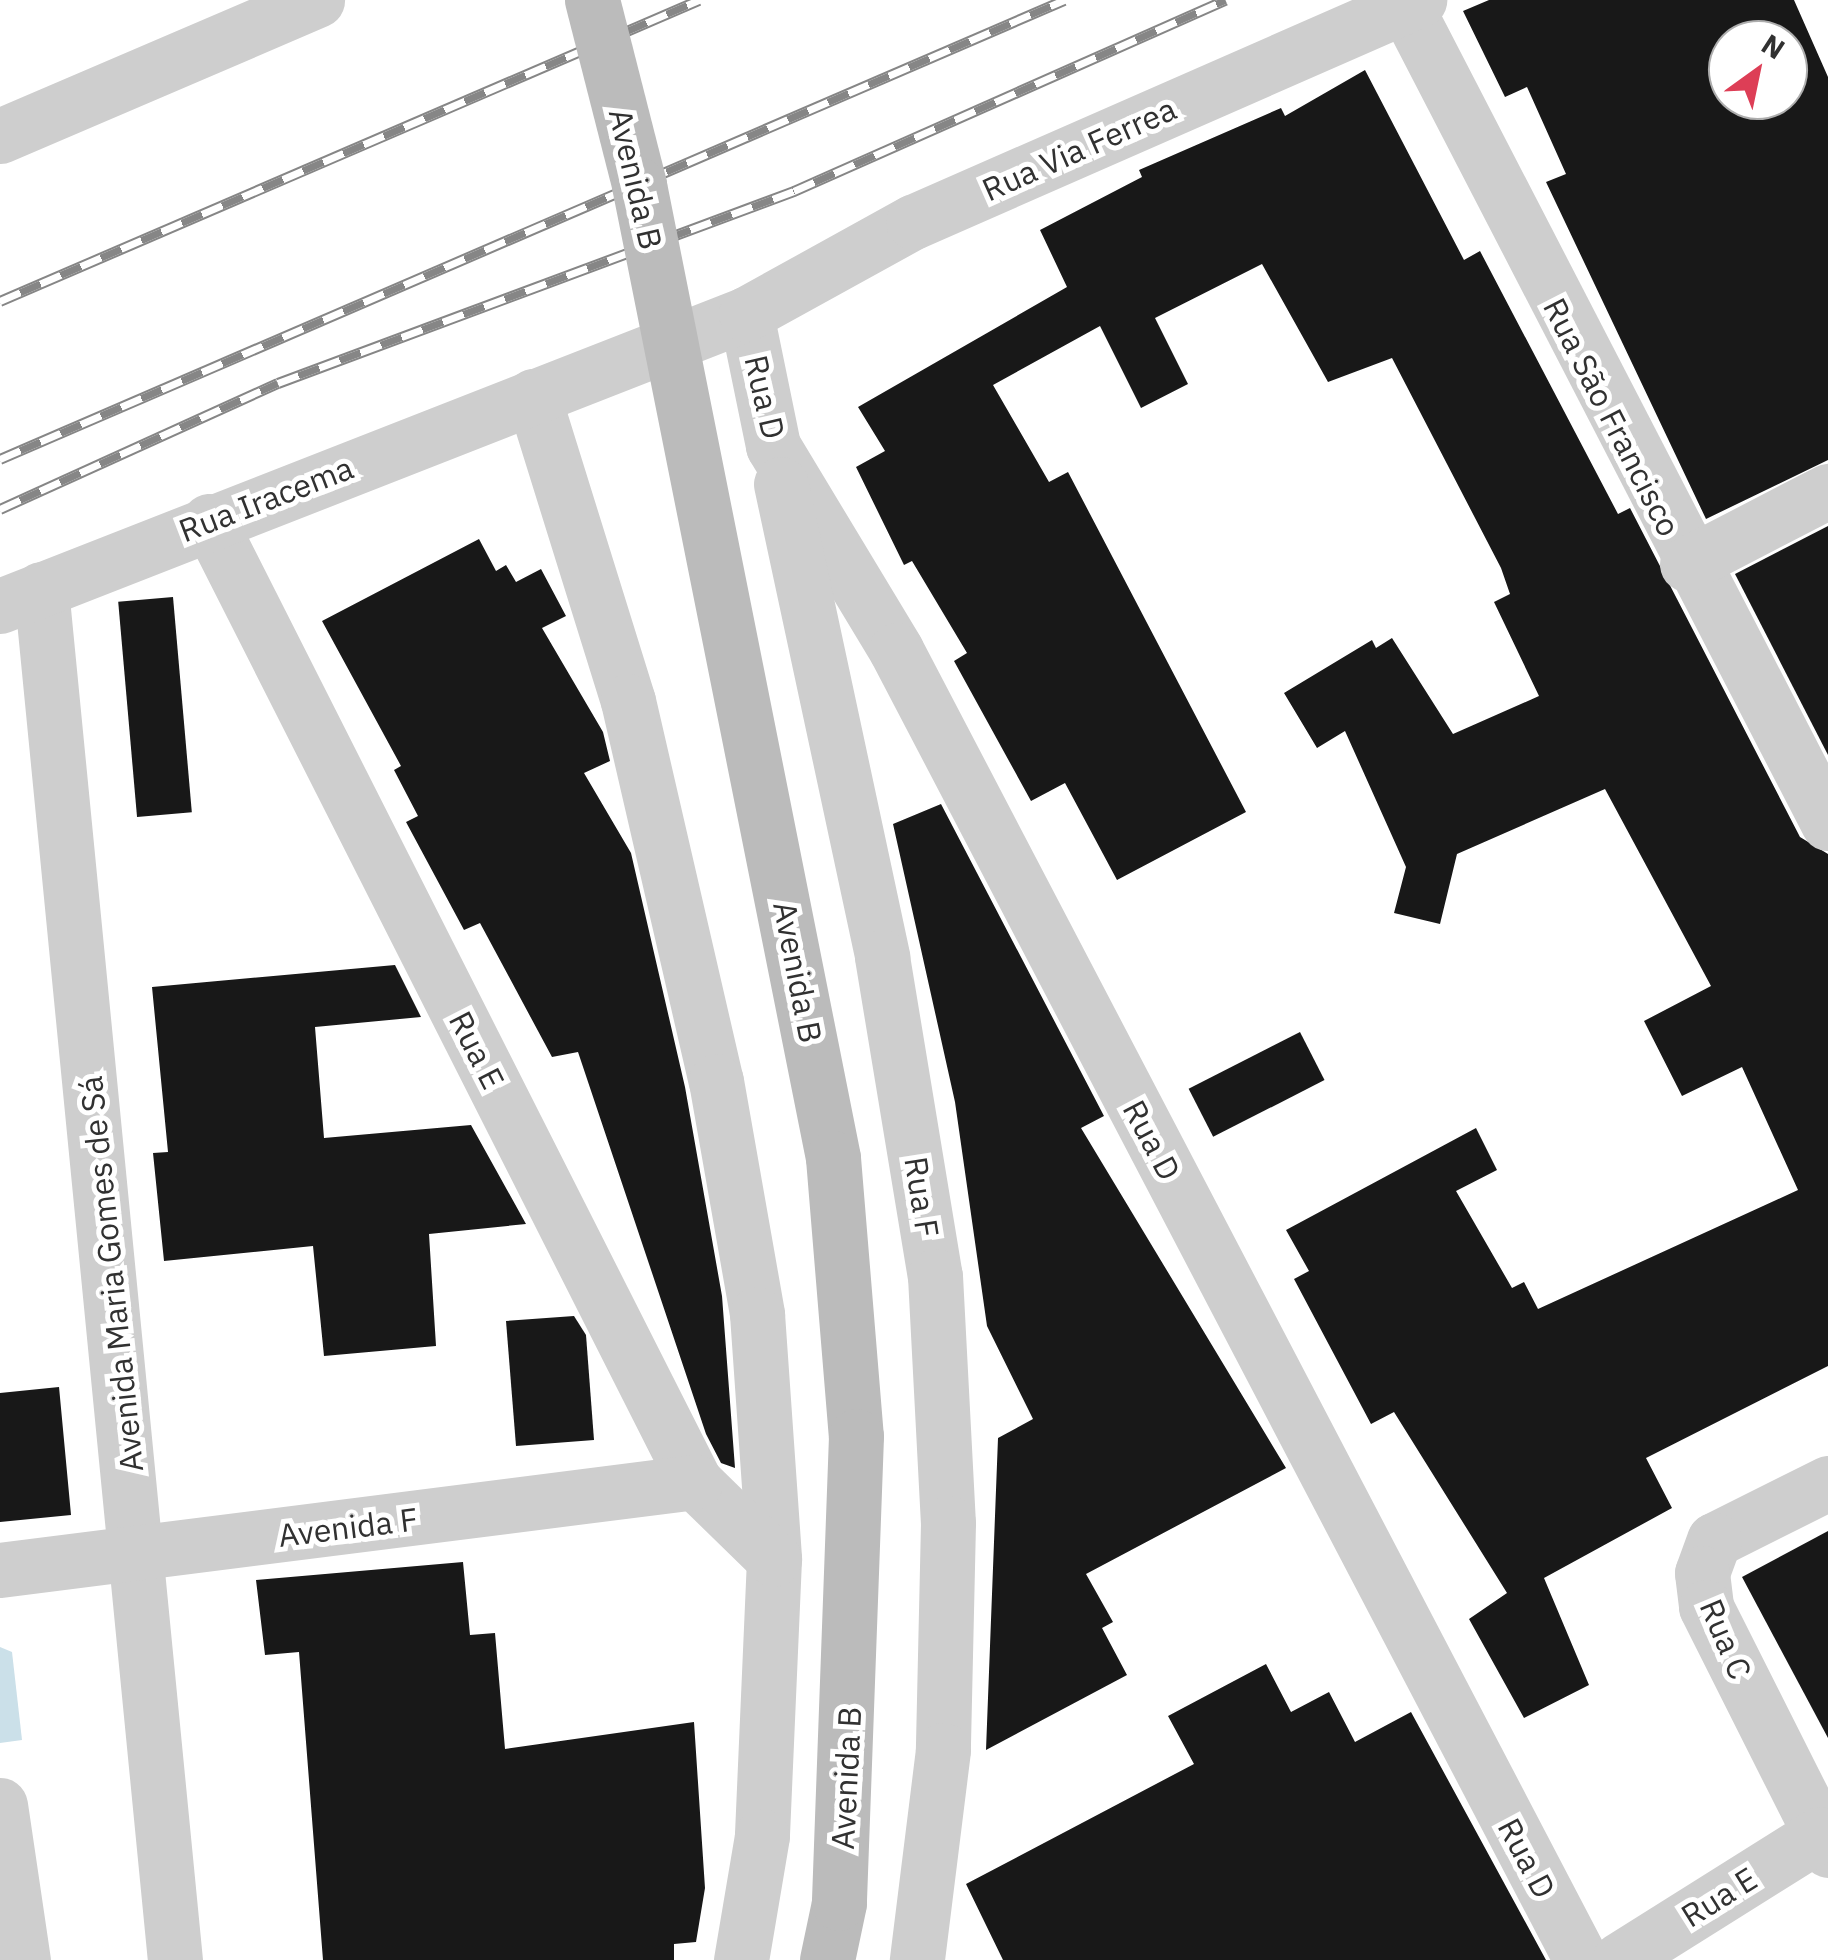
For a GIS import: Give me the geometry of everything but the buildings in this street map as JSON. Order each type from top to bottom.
[{"type":"street","points":[[0,136],[317,0]]},
{"type":"street","name":"Avenida B","points":[[592,0],[639,184],[833,1158],[856,1436],[839,1903],[827,1960]]},
{"type":"street","name":"Rua Via Ferrea","points":[[533,396],[746,314],[913,222],[1412,3]]},
{"type":"street","name":"Rua São Francisco","points":[[1412,3],[1687,564],[1828,824]]},
{"type":"street","name":"Rua D","points":[[746,314],[773,446],[896,650],[1581,1960]]},
{"type":"street","points":[[533,396],[628,701],[716,1081],[757,1314],[774,1559],[762,1836],[741,1960]]},
{"type":"street","name":"Rua Iracema","points":[[20,597],[533,396]]},
{"type":"street","name":"Rua F","points":[[773,446],[882,957],[935,1276],[948,1522],[944,1712],[917,1960]]},
{"type":"street","points":[[1687,564],[1828,491]]},
{"type":"street","name":"Rua E","points":[[209,521],[695,1482],[774,1559]]},
{"type":"street","name":"Avenida Maria Gomes de Sá","points":[[20,597],[139,1554],[175,1960]]},
{"type":"street","name":"Avenida F","points":[[0,1570],[695,1482]]},
{"type":"street","name":"Rua C","points":[[1824,1842],[1706,1607],[1702,1573],[1714,1540],[1828,1482]]},
{"type":"street","points":[[0,1805],[24,1960]]},
{"type":"street","name":"Rua E","points":[[1619,1960],[1824,1842]]},
{"type":"water","points":[[0,1647],[12,1652],[22,1740],[0,1743]]},
{"type":"railway","points":[[0,301],[699,0]]},
{"type":"railway","points":[[0,459],[1064,0]]},
{"type":"railway","points":[[0,509],[278,383],[794,191],[1226,0]]}]
